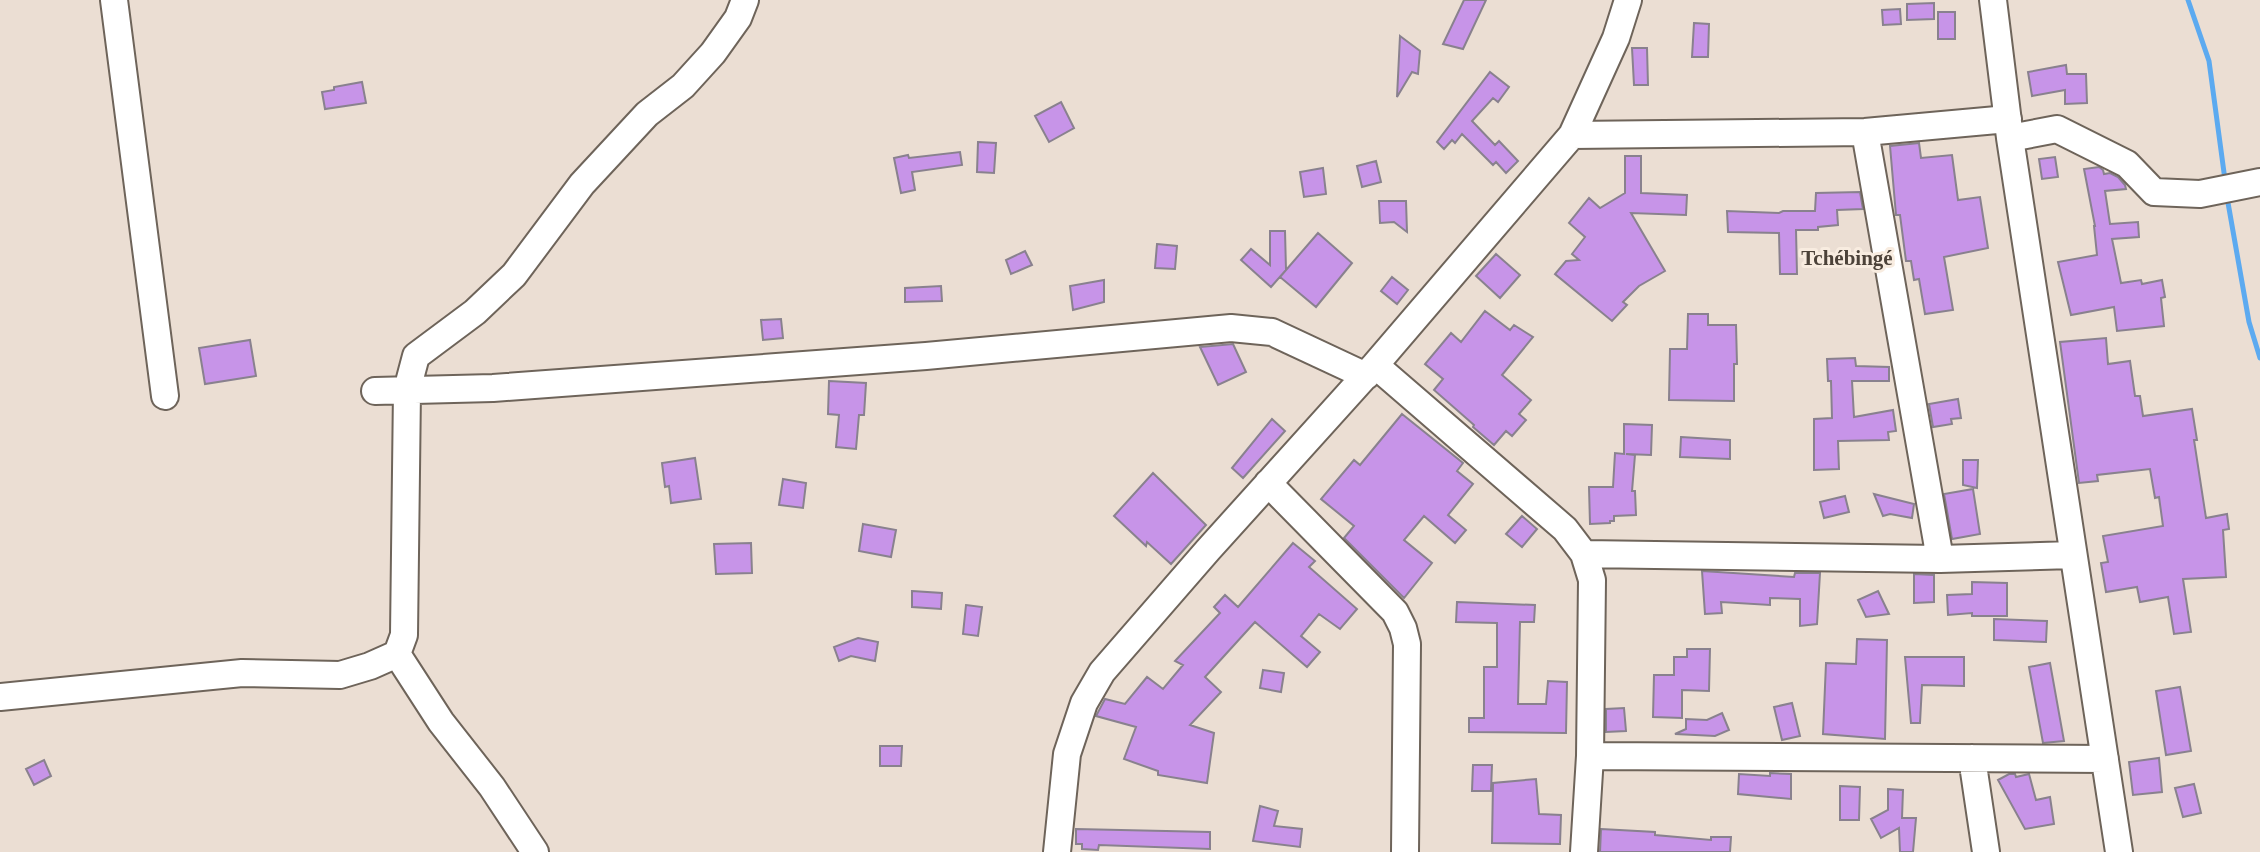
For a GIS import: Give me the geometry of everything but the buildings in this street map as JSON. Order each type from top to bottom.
[{"type":"street","points":[[114,0],[165,397]]},
{"type":"street","points":[[0,697],[242,673],[340,675],[397,654],[404,635],[407,390],[416,356],[475,312],[514,275],[582,184],[647,114],[683,86],[713,53],[746,0]]},
{"type":"street","points":[[1057,852],[1067,754],[1084,703],[1102,672],[1371,370],[1572,135],[1616,38],[1628,0]]},
{"type":"street","points":[[1993,0],[2009,128],[2119,852]]},
{"type":"street","points":[[1572,135],[2009,128],[2057,130],[2127,164],[2154,192],[2200,194],[2260,181]]},
{"type":"street","points":[[1864,132],[1940,559]]},
{"type":"street","points":[[375,391],[493,388],[899,358],[1231,328],[1272,332],[1371,370],[1565,529],[1584,554],[1592,580],[1590,756],[1584,852]]},
{"type":"street","points":[[1268,483],[1395,612],[1403,628],[1407,644],[1405,852]]},
{"type":"street","points":[[1584,554],[1940,559],[2073,555]]},
{"type":"street","points":[[397,654],[441,722],[492,787],[535,852]]},
{"type":"street","points":[[1590,756],[2105,759]]},
{"type":"street","points":[[1972,758],[1986,852]]},
{"type":"waterway","points":[[2188,0],[2209,61],[2225,180]]},
{"type":"waterway","points":[[2227,197],[2249,322],[2260,358]]},
{"type":"district","name":"Tchébingé","points":[[1847,258]]}]
